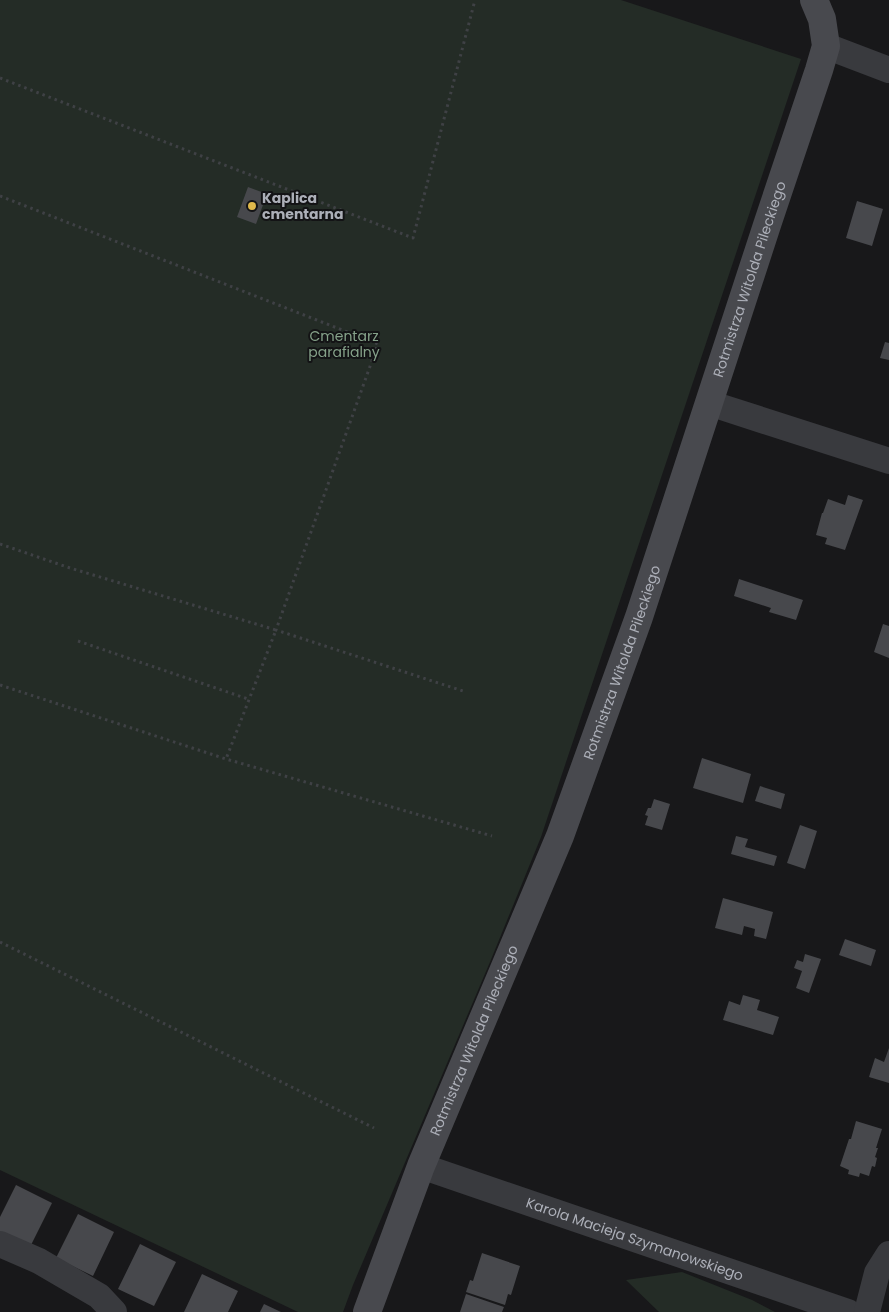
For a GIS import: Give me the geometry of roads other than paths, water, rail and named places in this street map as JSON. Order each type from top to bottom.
[{"type":"street","name":"Rotmistrza Witolda Pileckiego","points":[[367,1312],[421,1166],[560,836],[639,617],[820,70],[826,46],[822,19],[814,0]]},
{"type":"street","points":[[826,46],[889,70]]},
{"type":"street","points":[[709,403],[889,462]]},
{"type":"street","name":"Karola Macieja Szymanowskiego","points":[[421,1166],[848,1312]]},
{"type":"street","points":[[0,1244],[39,1261],[100,1296],[114,1312]]},
{"type":"street","points":[[867,1312],[877,1273],[889,1254]]},
{"type":"place","name":"Kaplica cmentarna","points":[[252,206]]},
{"type":"park label","name":"Cmentarz parafialny","points":[[344,344]]}]
